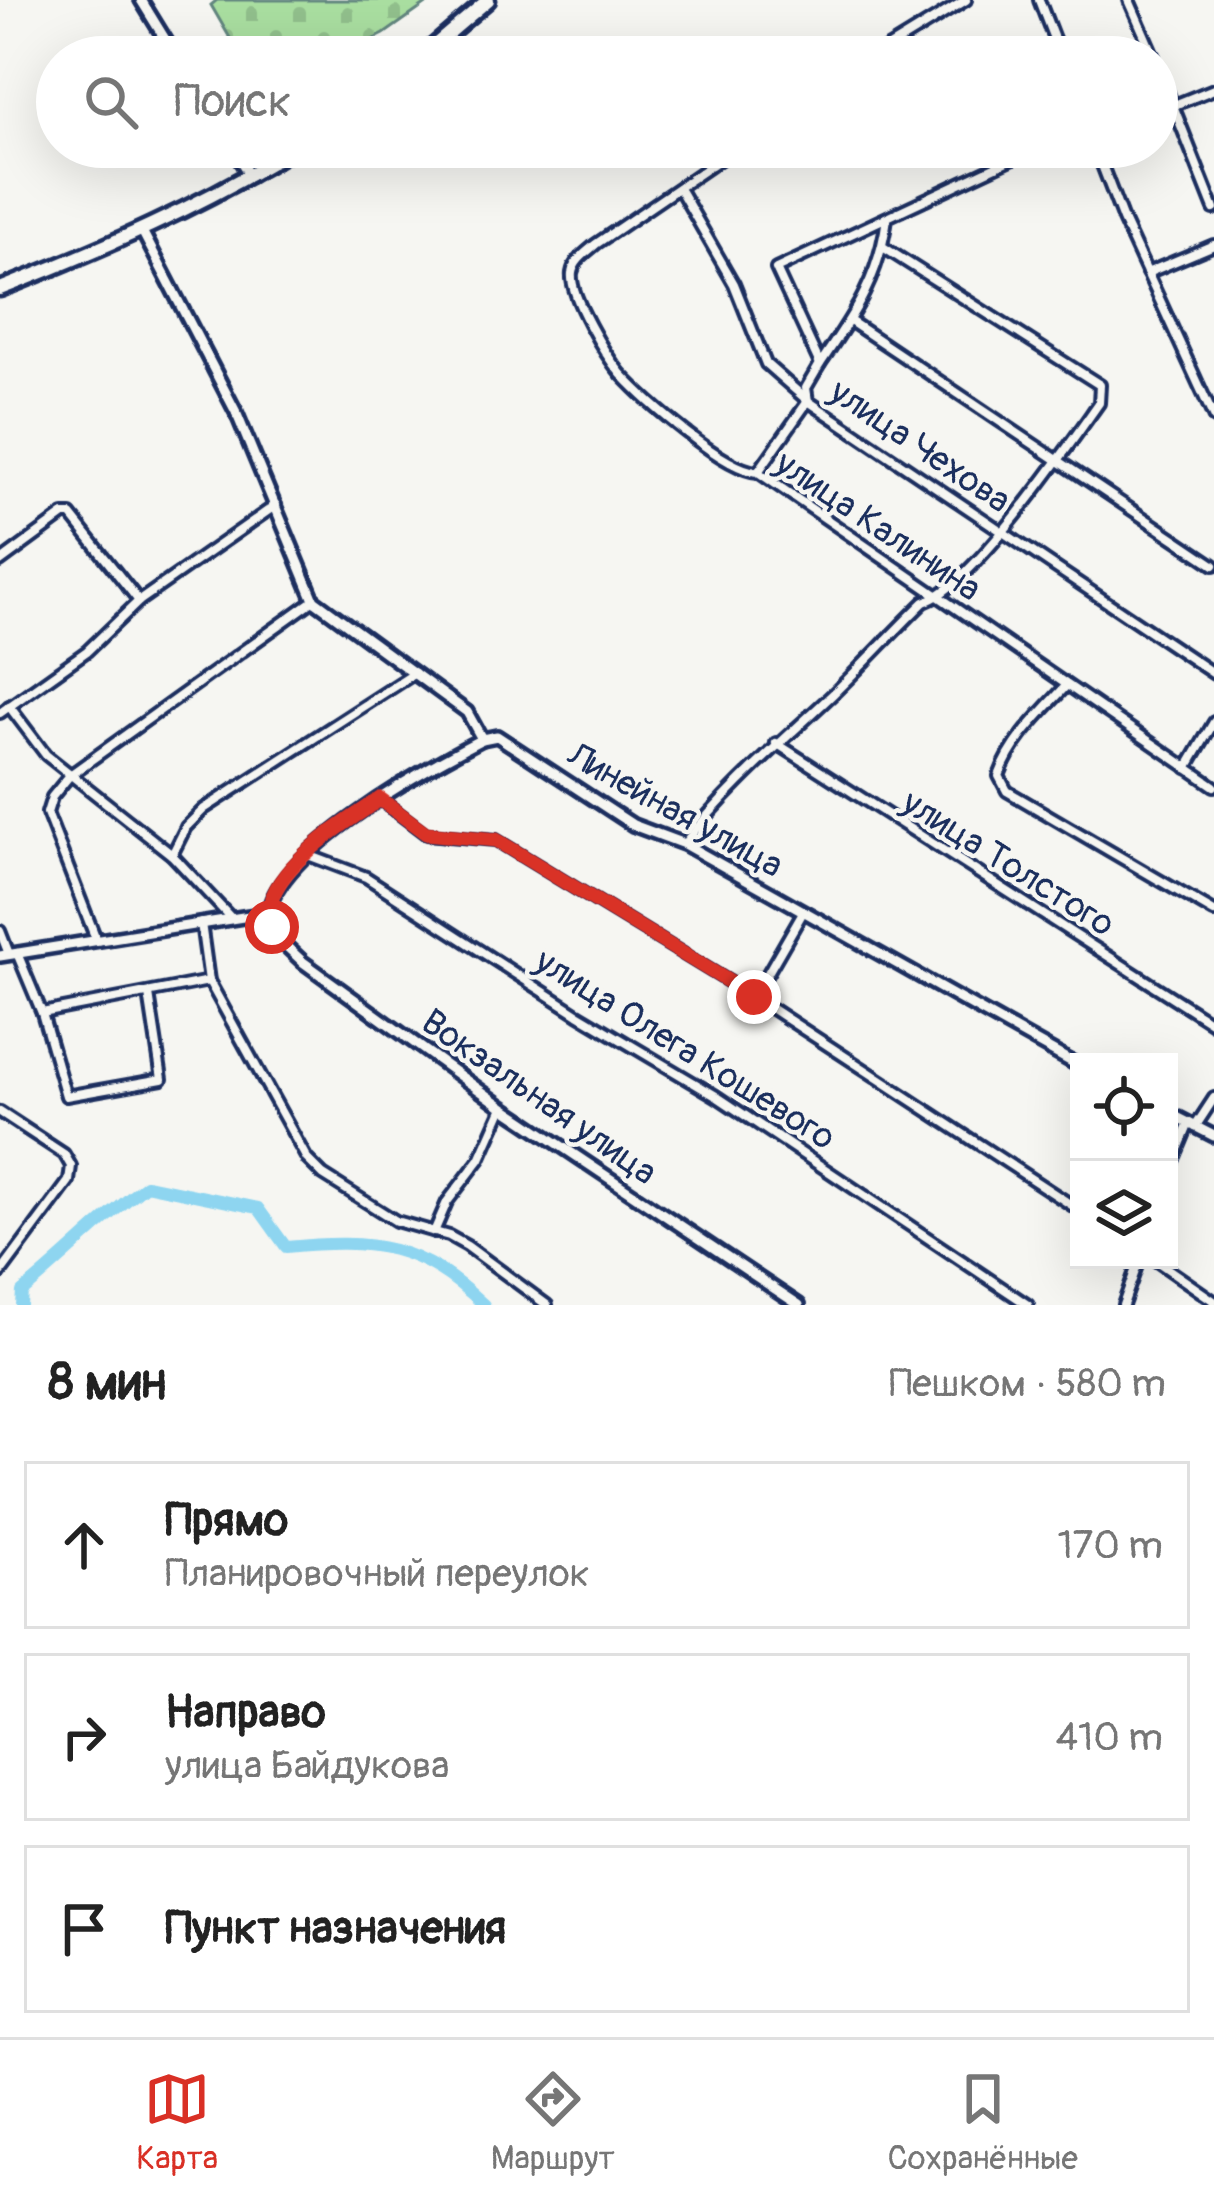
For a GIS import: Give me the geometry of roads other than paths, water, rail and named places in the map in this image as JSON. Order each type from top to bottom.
[{"type":"highway","points":[[446,36],[488,0]]},
{"type":"highway","points":[[0,289],[141,229],[263,168]]},
{"type":"street","points":[[141,0],[163,36]]},
{"type":"street","points":[[907,36],[966,0]]},
{"type":"street","points":[[1039,0],[1052,36]]},
{"type":"street","points":[[1129,0],[1144,36]]},
{"type":"street","points":[[1178,103],[1214,89]]},
{"type":"street","points":[[1178,115],[1214,208]]},
{"type":"street","points":[[245,168],[250,176]]},
{"type":"street","points":[[679,188],[708,168]]},
{"type":"street","points":[[820,364],[776,269],[993,168]]},
{"type":"street","points":[[1104,168],[1214,418]]},
{"type":"street","name":"улица Калинина","points":[[679,188],[575,263],[571,277],[576,293],[621,373],[676,423],[744,471],[758,472],[1214,786]]},
{"type":"street","name":"улица Чехова","points":[[679,188],[734,284],[766,364],[808,401],[1214,674]]},
{"type":"street","points":[[758,472],[808,401],[806,388],[850,321],[881,261],[887,218]]},
{"type":"street","name":"Линейная улица","points":[[141,229],[236,412],[314,600],[467,712],[482,740],[497,736],[633,825],[684,844],[1070,1061]]},
{"type":"street","points":[[1147,272],[1214,245]]},
{"type":"street","points":[[684,844],[713,806],[776,743],[924,602],[940,597],[1002,532],[1099,403],[1100,385],[883,247]]},
{"type":"street","points":[[850,321],[1214,566]]},
{"type":"street","points":[[230,916],[172,855],[70,775],[4,710],[87,651],[140,601],[276,506]]},
{"type":"street","points":[[0,562],[64,515],[71,515],[140,601]]},
{"type":"street","points":[[96,939],[47,813],[52,797],[70,775],[314,600]]},
{"type":"street","points":[[172,855],[186,827],[204,808],[415,674]]},
{"type":"street","points":[[1066,686],[1004,763],[999,776],[1007,791],[1214,912]]},
{"type":"street","points":[[1186,768],[1214,722]]},
{"type":"street","points":[[8,955],[230,916],[268,914],[270,900],[284,877],[306,855],[380,799],[482,740]]},
{"type":"street","name":"улица Толстого","points":[[776,743],[1214,1024]]},
{"type":"street","points":[[380,799],[426,833],[496,840],[754,997],[1070,1204]]},
{"type":"street","name":"улица Олега Кошевого","points":[[306,855],[366,877],[578,1014],[716,1096],[1028,1305]]},
{"type":"street","points":[[754,997],[803,912]]},
{"type":"street","name":"Вокзальная улица","points":[[268,914],[284,945],[303,962],[503,1107],[799,1305]]},
{"type":"street","points":[[201,922],[209,981],[307,1160],[397,1221],[467,1246],[547,1305]]},
{"type":"street","points":[[0,931],[8,955],[42,1012],[65,1096],[162,1079],[149,994]]},
{"type":"street","points":[[42,1012],[209,981]]},
{"type":"street","points":[[1174,1161],[1192,1125],[1214,1098]]},
{"type":"street","points":[[434,1232],[447,1202],[480,1159],[503,1107]]},
{"type":"street","points":[[0,1112],[64,1154],[71,1166],[69,1181],[0,1274]]},
{"type":"street","points":[[1178,1118],[1214,1136]]},
{"type":"street","points":[[1123,1305],[1136,1269]]},
{"type":"street","points":[[1168,1269],[1214,1301]]},
{"type":"waterway","points":[[21,1305],[22,1292],[146,1185],[258,1208],[286,1247],[370,1245],[416,1257],[484,1305]]}]
